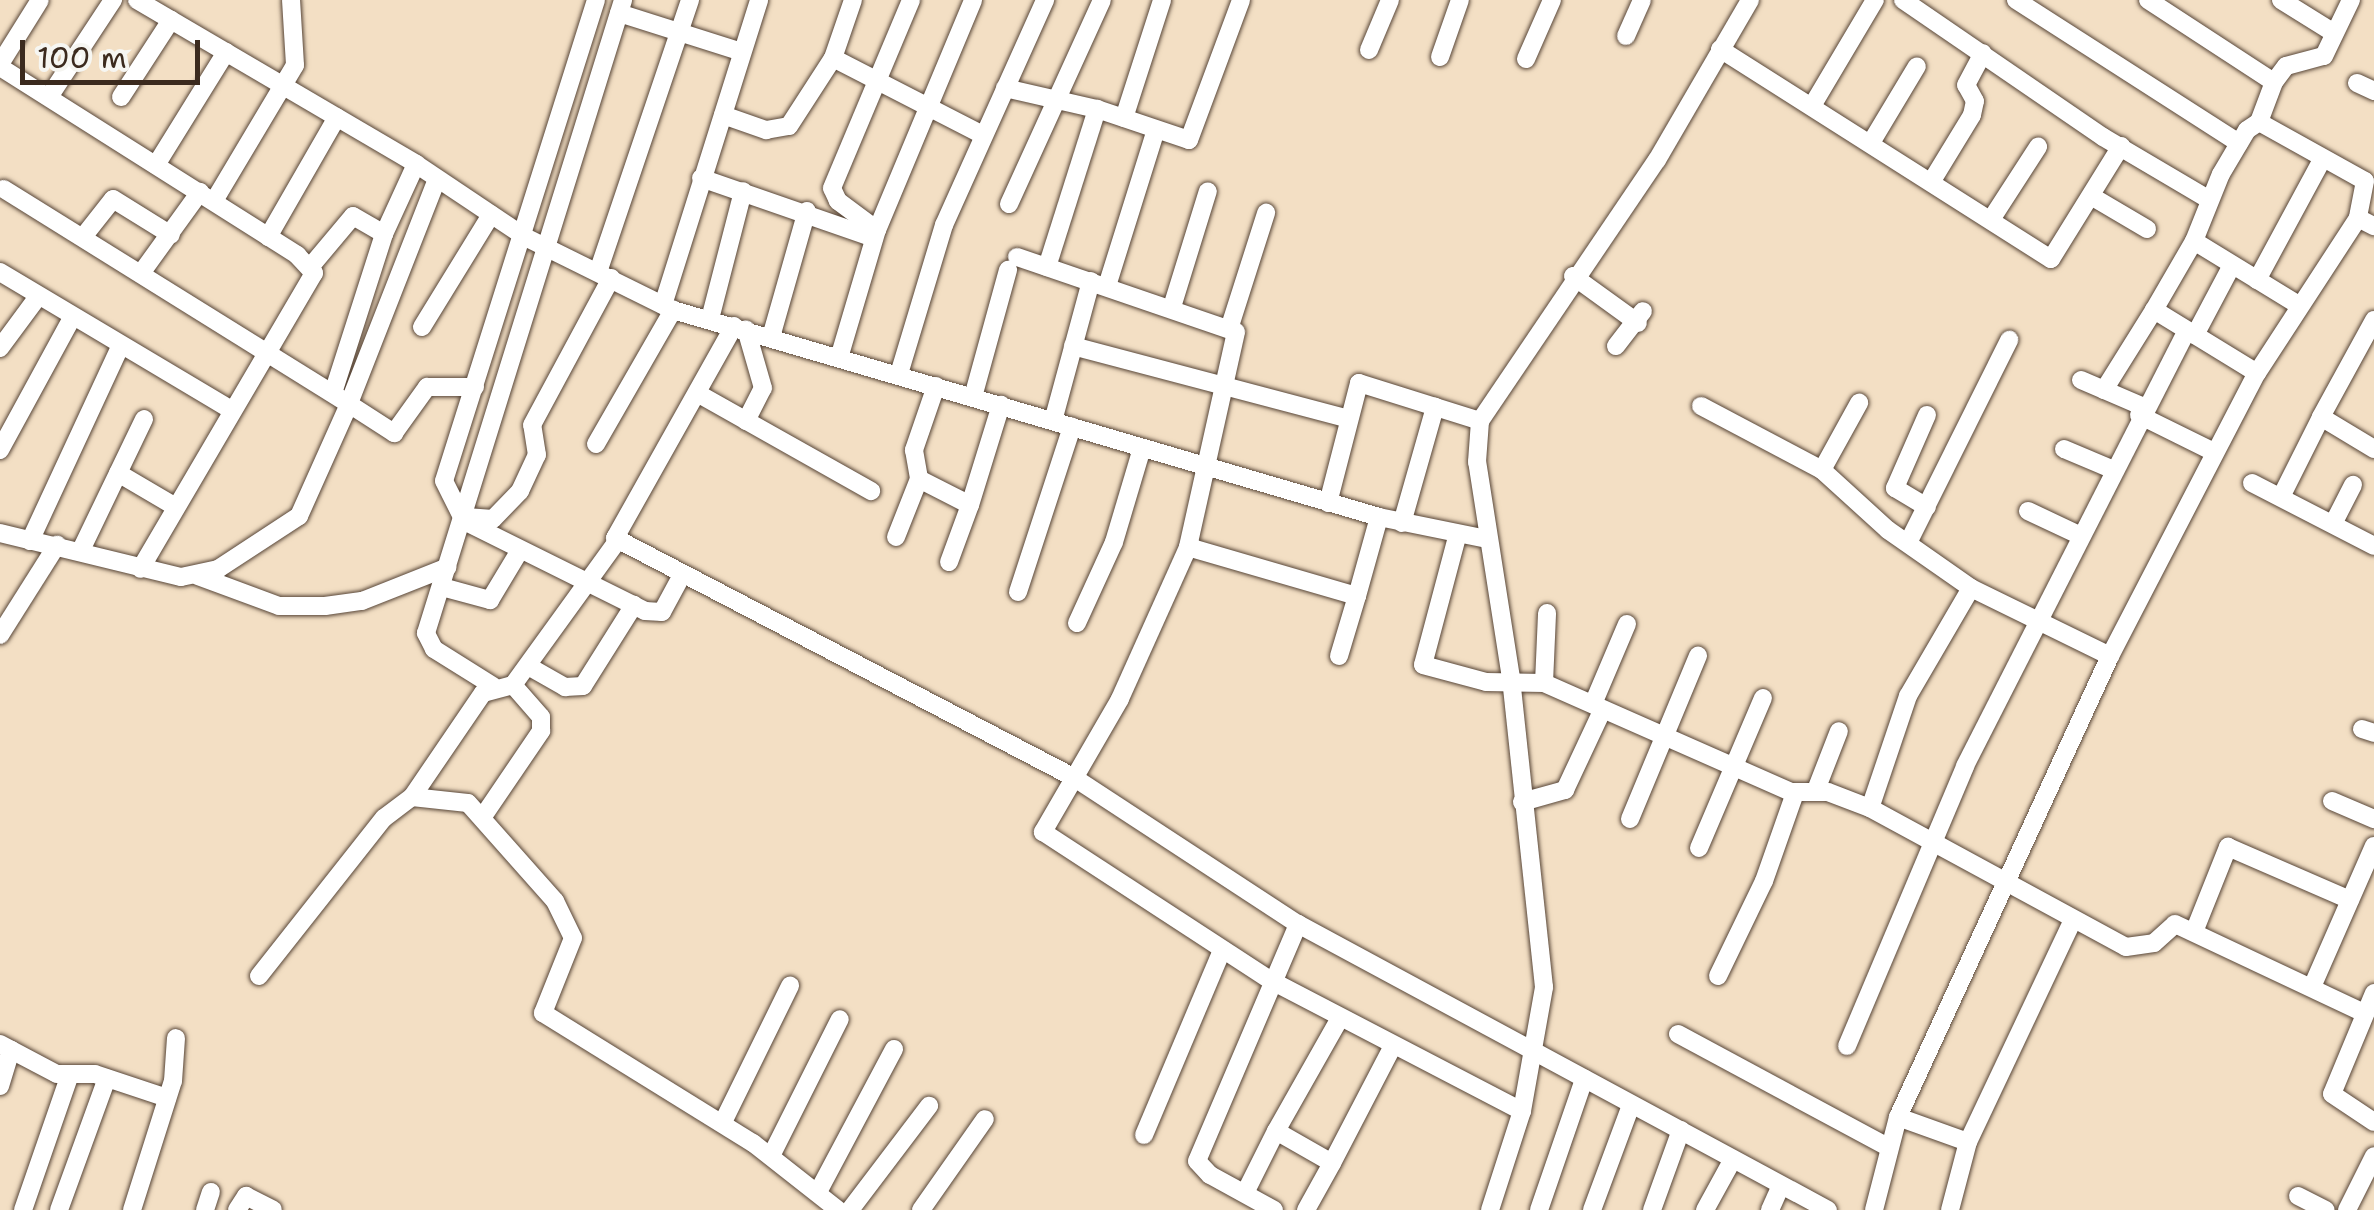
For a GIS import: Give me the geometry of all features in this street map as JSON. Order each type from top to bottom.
[{"type":"street","points":[[40,0],[0,65],[51,94],[311,266]]},
{"type":"street","points":[[51,94],[113,0]]},
{"type":"street","points":[[137,0],[416,164],[524,237],[548,245],[668,308],[1378,518],[1457,537],[1487,538]]},
{"type":"street","points":[[142,272],[170,235],[207,197],[285,86],[296,48],[291,0]]},
{"type":"street","points":[[596,0],[444,481],[465,519],[634,605],[662,612],[682,575]]},
{"type":"street","points":[[465,519],[493,519],[520,491],[537,455],[532,425],[604,275],[690,0]]},
{"type":"street","points":[[596,444],[668,308],[701,178],[759,0]]},
{"type":"street","points":[[723,115],[766,130],[790,126],[833,58],[853,0]]},
{"type":"street","points":[[876,234],[838,201],[832,188],[911,0]]},
{"type":"street","points":[[839,358],[876,234],[973,0]]},
{"type":"street","points":[[899,374],[939,239],[1045,0]]},
{"type":"street","points":[[1009,204],[1102,0]]},
{"type":"street","points":[[1124,118],[1162,0]]},
{"type":"street","points":[[1005,88],[1056,96],[1189,140],[1241,0]]},
{"type":"street","points":[[1370,50],[1390,0]]},
{"type":"street","points":[[1440,57],[1460,0]]},
{"type":"street","points":[[1526,59],[1552,0]]},
{"type":"street","points":[[1626,36],[1642,0]]},
{"type":"street","points":[[1490,1210],[1536,1056],[1543,948],[1522,802],[1511,678],[1477,462],[1480,421],[1574,276],[1657,160],[1750,0]]},
{"type":"street","points":[[1812,106],[1875,0]]},
{"type":"street","points":[[1904,0],[2121,146],[2208,198]]},
{"type":"street","points":[[2016,0],[2239,143]]},
{"type":"street","points":[[2148,0],[2274,82]]},
{"type":"street","points":[[2280,0],[2334,33]]},
{"type":"street","points":[[2104,390],[2194,241],[2208,198],[2239,143],[2259,122],[2274,82],[2286,66],[2324,56],[2351,0]]},
{"type":"street","points":[[484,815],[541,731],[542,717],[503,686],[428,643],[621,6],[680,32],[742,52]]},
{"type":"street","points":[[121,97],[171,20]]},
{"type":"street","points":[[1720,49],[1932,178],[2051,259],[2121,146]]},
{"type":"street","points":[[156,165],[226,52]]},
{"type":"street","points":[[1932,178],[1976,108],[1966,85],[1983,52]]},
{"type":"street","points":[[833,58],[983,134]]},
{"type":"street","points":[[1872,141],[1917,66]]},
{"type":"street","points":[[1046,267],[1096,109]]},
{"type":"street","points":[[268,237],[337,117]]},
{"type":"street","points":[[1874,1210],[1886,1146],[1898,1117],[2004,879],[2110,656],[2256,373],[2300,306],[2366,222],[2370,175],[2322,160],[2259,122]]},
{"type":"street","points":[[1053,421],[1073,346],[1156,130]]},
{"type":"street","points":[[1992,218],[2038,147]]},
{"type":"street","points":[[2258,280],[2322,160]]},
{"type":"street","points":[[332,393],[384,234],[416,164]]},
{"type":"street","points":[[701,178],[876,234]]},
{"type":"street","points":[[198,576],[300,516],[437,179]]},
{"type":"street","points":[[4,188],[394,433],[426,387],[475,387]]},
{"type":"street","points":[[710,319],[743,191]]},
{"type":"street","points":[[1172,307],[1208,191]]},
{"type":"street","points":[[2091,196],[2147,229]]},
{"type":"street","points":[[83,238],[113,199],[170,235]]},
{"type":"street","points":[[771,337],[806,212]]},
{"type":"street","points":[[1230,326],[1266,213]]},
{"type":"street","points":[[422,326],[491,215]]},
{"type":"street","points":[[140,569],[230,409],[270,356],[309,288],[311,266],[353,216],[384,234]]},
{"type":"street","points":[[2194,241],[2300,306]]},
{"type":"street","points":[[973,396],[1012,263],[1046,267],[1230,326],[1238,340],[1190,542],[1120,699],[1043,832],[1272,980],[1522,1111]]},
{"type":"street","points":[[1848,1046],[1935,841],[2036,624],[2142,411],[2232,265]]},
{"type":"street","points":[[0,272],[37,298],[230,409]]},
{"type":"street","points":[[1574,276],[1639,318],[1616,346]]},
{"type":"street","points":[[0,348],[37,298]]},
{"type":"street","points":[[2154,310],[2256,373]]},
{"type":"street","points":[[0,450],[72,318]]},
{"type":"street","points":[[2281,497],[2374,320]]},
{"type":"street","points":[[259,976],[373,831],[412,797],[503,686],[528,666],[618,540],[697,394],[740,328]]},
{"type":"street","points":[[740,328],[763,388],[746,421]]},
{"type":"street","points":[[1909,541],[2009,340]]},
{"type":"street","points":[[30,540],[121,345]]},
{"type":"street","points":[[1073,346],[1349,419]]},
{"type":"street","points":[[2082,380],[2212,452]]},
{"type":"street","points":[[1328,503],[1360,384],[1480,421]]},
{"type":"street","points":[[896,536],[919,479],[914,450],[936,386]]},
{"type":"street","points":[[697,394],[871,491]]},
{"type":"street","points":[[1822,470],[1860,403]]},
{"type":"street","points":[[949,562],[1001,405]]},
{"type":"street","points":[[1700,406],[1822,470],[1888,530],[1909,541],[1971,588],[2036,624],[2110,656]]},
{"type":"street","points":[[1402,523],[1435,407]]},
{"type":"street","points":[[1927,416],[1895,488],[1927,506]]},
{"type":"street","points":[[2321,417],[2374,449]]},
{"type":"street","points":[[82,548],[144,419]]},
{"type":"street","points":[[1018,592],[1072,427]]},
{"type":"street","points":[[1077,623],[1114,542],[1142,448]]},
{"type":"street","points":[[2064,449],[2114,470]]},
{"type":"street","points":[[118,474],[176,507]]},
{"type":"street","points":[[919,479],[970,504]]},
{"type":"street","points":[[2252,483],[2374,546]]},
{"type":"street","points":[[2333,524],[2353,484]]},
{"type":"street","points":[[2028,511],[2081,536]]},
{"type":"street","points":[[1339,656],[1378,518]]},
{"type":"street","points":[[0,533],[82,548],[140,569],[198,576],[279,606],[362,601],[448,567]]},
{"type":"street","points":[[1457,537],[1423,665],[1486,682],[1511,678],[1544,683],[1795,793],[1816,790],[1870,808],[2073,920],[2142,949],[2166,927],[2194,932],[2312,987],[2361,1019],[2374,1036]]},
{"type":"street","points":[[618,540],[1073,777],[1298,924],[1536,1056],[1828,1210]]},
{"type":"street","points":[[1190,542],[1357,596]]},
{"type":"street","points":[[0,635],[57,544]]},
{"type":"street","points":[[442,587],[490,600],[520,550]]},
{"type":"street","points":[[1870,808],[1908,696],[1971,588]]},
{"type":"street","points":[[528,666],[565,687],[584,686],[634,605]]},
{"type":"street","points":[[1544,683],[1546,613]]},
{"type":"street","points":[[1522,802],[1564,790],[1628,624]]},
{"type":"street","points":[[1630,820],[1698,656]]},
{"type":"street","points":[[1698,848],[1763,698]]},
{"type":"street","points":[[1816,790],[1838,731]]},
{"type":"street","points":[[1718,976],[1764,881],[1795,793]]},
{"type":"street","points":[[412,797],[444,797],[484,815],[555,901],[573,938],[543,1014],[723,1122],[838,1210]]},
{"type":"street","points":[[2332,801],[2374,818]]},
{"type":"street","points":[[2312,987],[2374,846]]},
{"type":"street","points":[[2194,932],[2228,847],[2350,900]]},
{"type":"street","points":[[1950,1210],[1968,1142],[2073,920]]},
{"type":"street","points":[[1274,1210],[1210,1176],[1197,1161],[1298,924]]},
{"type":"street","points":[[1144,1135],[1222,950]]},
{"type":"street","points":[[723,1122],[790,986]]},
{"type":"street","points":[[2374,993],[2332,1094],[2374,1122]]},
{"type":"street","points":[[1245,1193],[1340,1018]]},
{"type":"street","points":[[770,1156],[840,1020]]},
{"type":"street","points":[[1678,1034],[1886,1146]]},
{"type":"street","points":[[132,1210],[167,1098],[176,1038]]},
{"type":"street","points":[[1306,1210],[1393,1046]]},
{"type":"street","points":[[0,1086],[6,1047],[56,1074],[108,1078],[167,1098]]},
{"type":"street","points":[[818,1192],[894,1050]]},
{"type":"street","points":[[23,1210],[70,1074]]},
{"type":"street","points":[[60,1210],[108,1078]]},
{"type":"street","points":[[1539,1210],[1584,1080]]},
{"type":"street","points":[[850,1210],[929,1106]]},
{"type":"street","points":[[1592,1210],[1631,1106]]},
{"type":"street","points":[[1898,1117],[1968,1142]]},
{"type":"street","points":[[921,1210],[985,1118]]},
{"type":"street","points":[[1652,1210],[1681,1130]]},
{"type":"street","points":[[1276,1131],[1332,1163]]},
{"type":"street","points":[[2347,1210],[2374,1156]]},
{"type":"street","points":[[1705,1210],[1733,1159]]},
{"type":"street","points":[[1770,1210],[1781,1186]]},
{"type":"street","points":[[236,1210],[246,1196],[273,1210]]},
{"type":"street","points":[[2298,1196],[2326,1210]]}]
